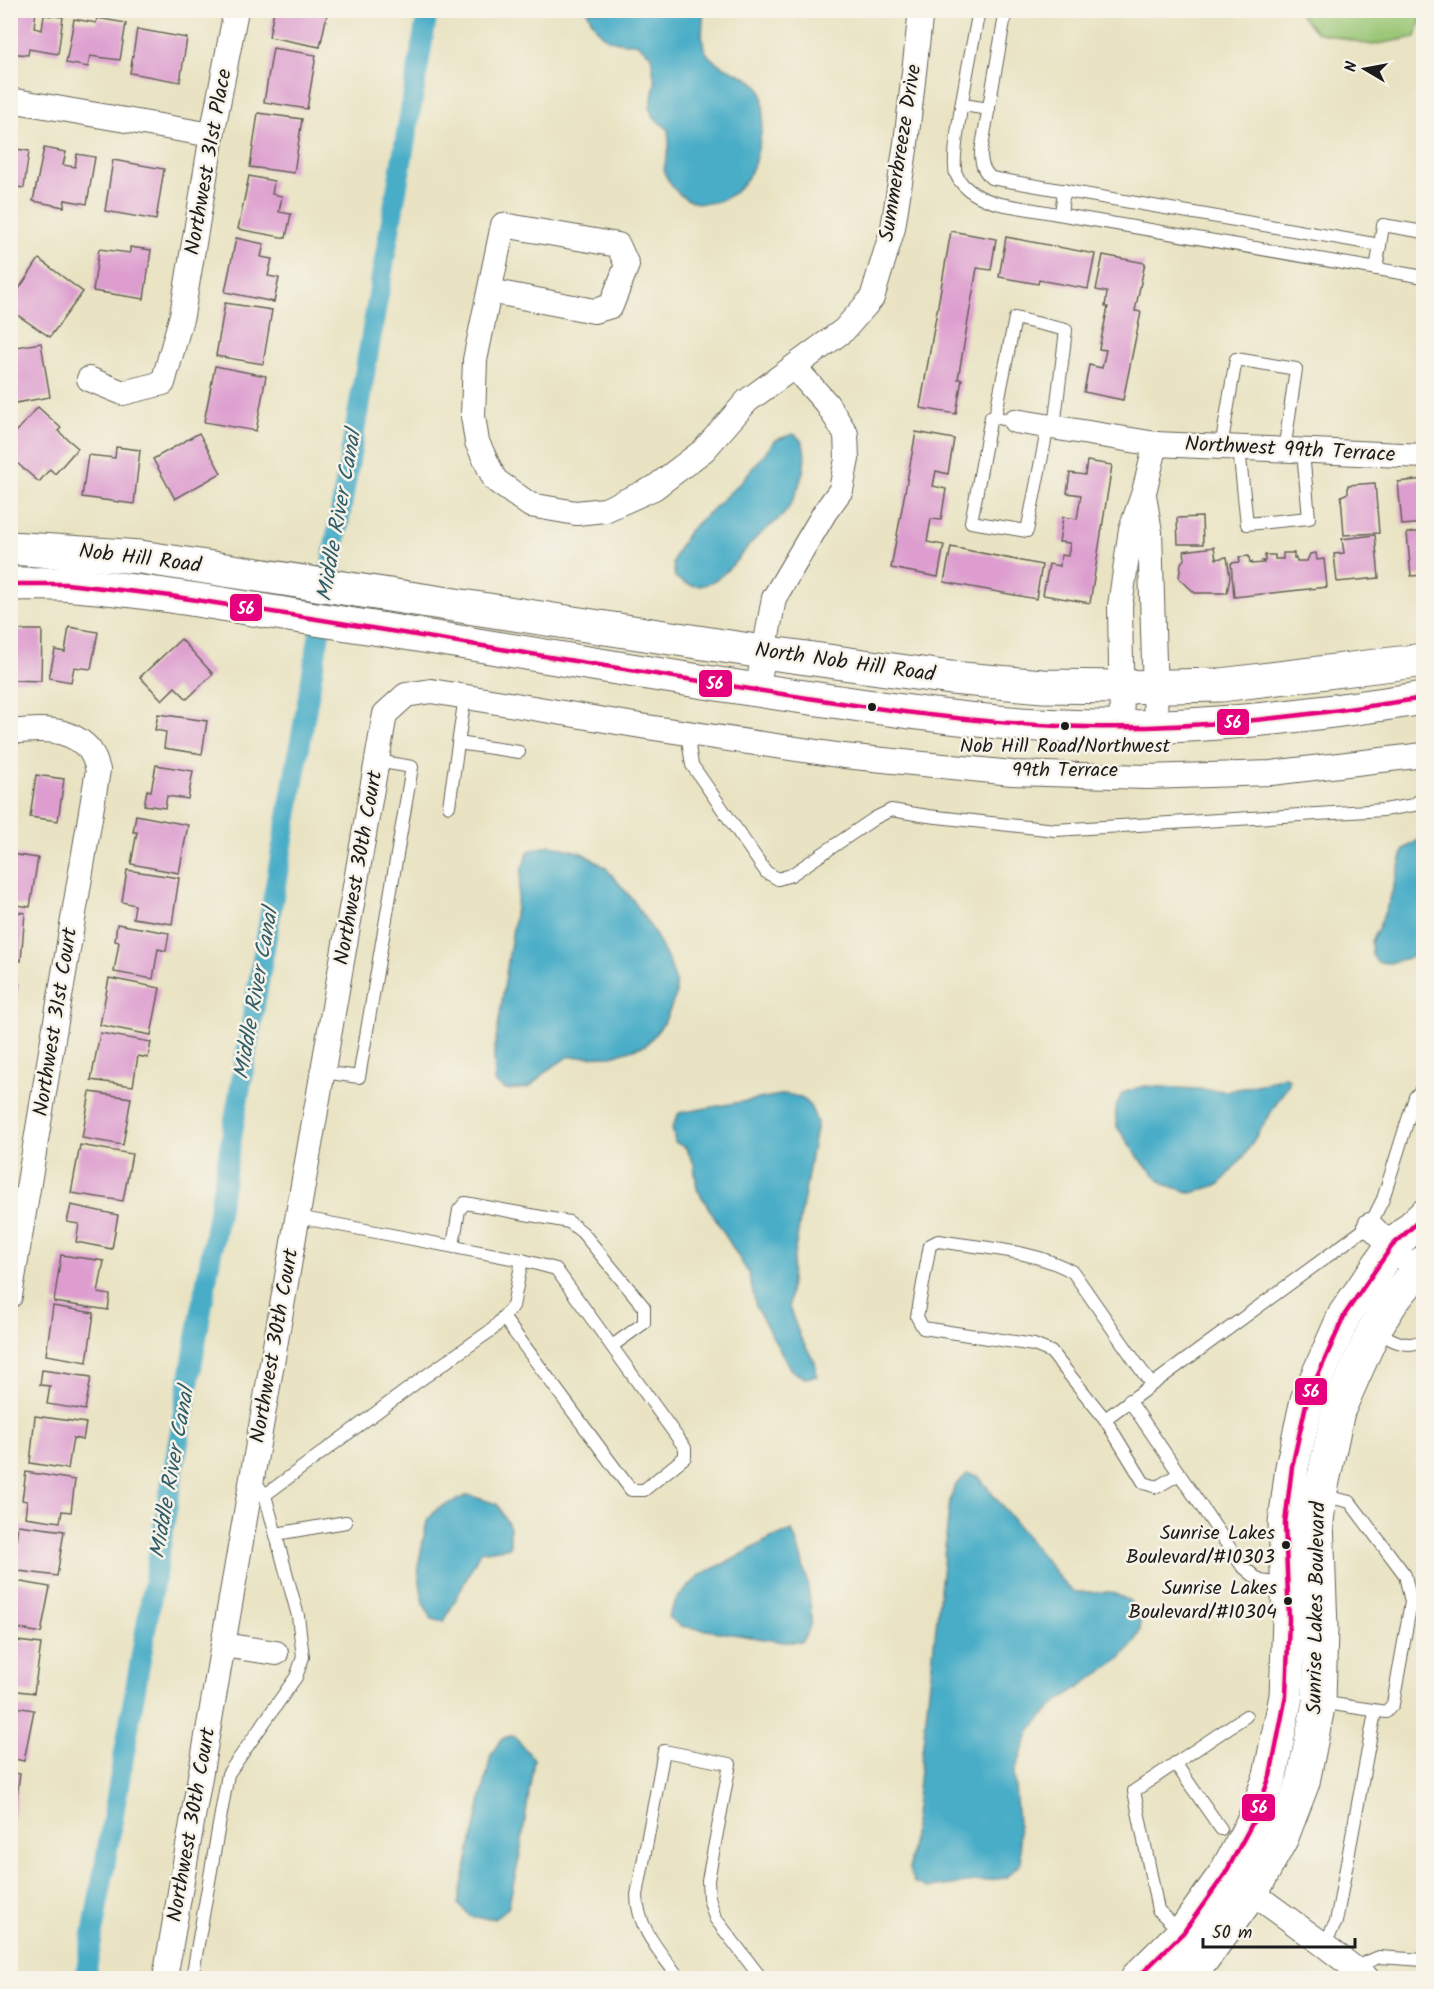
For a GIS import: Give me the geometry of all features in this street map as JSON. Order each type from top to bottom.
[{"type":"main road","name":"Nob Hill Road","points":[[10,548],[140,556],[270,576]]},
{"type":"main road","name":"North Nob Hill Road","points":[[270,576],[763,652],[951,678],[1043,686],[1221,685],[1424,660]]},
{"type":"main road","name":"Nob Hill Road","points":[[10,584],[72,585],[132,591],[267,612]]},
{"type":"main road","name":"North Nob Hill Road","points":[[267,612],[366,626],[757,691],[950,718],[1042,725],[1122,727],[1220,724],[1321,713],[1424,698]]},
{"type":"main road","name":"Sunrise Lakes Boulevard","points":[[1143,1977],[1183,1933],[1224,1874],[1254,1820],[1302,1699],[1320,1627],[1303,1584],[1285,1523],[1292,1467],[1307,1400],[1381,1235],[1424,1216]]},
{"type":"main road","name":"Sunrise Lakes Boulevard","points":[[1303,1584],[1338,1411],[1374,1330],[1419,1266]]},
{"type":"main road","name":"Sunrise Lakes Boulevard","points":[[1182,1978],[1201,1961],[1252,1892],[1282,1837],[1303,1782],[1302,1699]]},
{"type":"street","name":"Northwest 31st Place","points":[[89,379],[123,393],[163,383],[182,315],[212,135],[236,10]]},
{"type":"street","name":"Summerbreeze Drive","points":[[490,291],[594,312],[611,306],[627,265],[618,245],[503,225],[475,360],[473,416],[477,442],[495,480],[530,505],[576,513],[605,510],[654,489],[704,450],[747,401],[844,330],[872,298],[893,228],[906,143],[921,10]]},
{"type":"street","points":[[10,100],[212,135]]},
{"type":"street","points":[[757,691],[774,598],[825,512],[841,490],[847,459],[846,434],[827,404],[795,368]]},
{"type":"street","name":"Northwest 99th Terrace","points":[[1005,419],[1156,444],[1424,456]]},
{"type":"street","name":"Northwest 99th Terrace","points":[[1122,727],[1120,606],[1131,529],[1144,492],[1156,444]]},
{"type":"street","name":"Northwest 99th Terrace","points":[[1144,492],[1150,532],[1156,726]]},
{"type":"street","name":"Northwest 30th Court","points":[[167,1967],[223,1645],[259,1487],[298,1217],[386,714],[406,695],[432,691],[465,696]]},
{"type":"street","points":[[465,696],[687,733],[844,756],[1024,774],[1147,777],[1271,773],[1424,755]]},
{"type":"street","name":"Northwest 31st Court","points":[[10,732],[46,728],[74,737],[90,749],[98,770],[10,1296]]},
{"type":"street","points":[[1381,1235],[1419,1266]]},
{"type":"street","points":[[223,1645],[276,1653]]},
{"type":"street","points":[[1224,1874],[1252,1892],[1360,1973]]},
{"type":"lane","points":[[980,10],[955,165],[956,174],[968,190],[988,201],[1424,277]]},
{"type":"lane","points":[[1006,10],[981,152],[981,163],[985,172],[997,180],[1380,245]]},
{"type":"lane","points":[[963,105],[989,109]]},
{"type":"lane","points":[[1060,214],[1064,190]]},
{"type":"lane","points":[[1376,269],[1383,225],[1424,232]]},
{"type":"lane","points":[[1016,318],[1066,330],[1051,427],[1028,531],[971,522],[991,417],[1005,419],[1016,318]]},
{"type":"lane","points":[[1236,359],[1296,369],[1293,451],[1309,518],[1247,524],[1230,448],[1236,359]]},
{"type":"lane","points":[[449,806],[465,696]]},
{"type":"lane","points":[[687,733],[692,765],[766,872],[778,879],[791,875],[875,818],[891,810],[1055,830],[1384,810],[1414,805],[1424,796]]},
{"type":"lane","points":[[458,743],[519,752]]},
{"type":"lane","points":[[323,1072],[359,1077],[412,766],[377,761]]},
{"type":"lane","points":[[1105,1419],[1151,1384],[1381,1235],[1383,1199],[1415,1097],[1424,1087]]},
{"type":"lane","points":[[453,1246],[459,1210],[465,1203],[569,1222],[582,1232],[644,1307],[644,1323],[612,1346]]},
{"type":"lane","points":[[298,1217],[453,1246],[556,1269],[685,1448],[684,1457],[644,1490],[632,1490],[503,1317]]},
{"type":"lane","points":[[1151,1384],[1073,1272],[1056,1262],[1038,1257],[938,1241],[930,1245],[917,1317],[923,1328],[1034,1346],[1051,1352],[1105,1419],[1144,1483],[1157,1487],[1179,1474]]},
{"type":"lane","points":[[192,1978],[228,1774],[296,1677],[303,1657],[298,1616],[276,1534],[259,1487],[420,1380],[492,1329],[513,1306],[522,1260]]},
{"type":"lane","points":[[1374,1330],[1397,1343],[1419,1342],[1424,1339]]},
{"type":"lane","points":[[1129,1400],[1242,1566],[1260,1581],[1303,1584]]},
{"type":"lane","points":[[1302,1699],[1386,1712],[1393,1704],[1411,1602],[1405,1575],[1350,1502],[1320,1495]]},
{"type":"lane","points":[[276,1534],[346,1522]]},
{"type":"lane","points":[[1324,1945],[1336,1922],[1375,1712]]},
{"type":"lane","points":[[1183,1933],[1158,1910],[1134,1791],[1246,1716]]},
{"type":"lane","points":[[679,1978],[645,1930],[637,1906],[637,1895],[664,1751],[730,1764],[708,1880],[709,1898],[715,1918],[761,1978]]},
{"type":"lane","points":[[1175,1763],[1221,1829]]},
{"type":"lane","points":[[1360,1973],[1379,1957],[1424,1960]]},
{"type":"lane","points":[[167,1967],[186,1978]]},
{"type":"green space","points":[[1297,11],[1423,11],[1416,37],[1372,45],[1316,32]]},
{"type":"water","points":[[587,11],[704,11],[702,37],[706,53],[719,64],[754,83],[760,89],[762,96],[762,125],[757,154],[749,176],[739,188],[727,197],[713,202],[700,203],[686,199],[674,189],[664,171],[669,145],[668,129],[653,117],[650,109],[655,83],[651,55],[636,43],[618,42],[605,37],[600,33]]},
{"type":"water","points":[[793,434],[800,440],[805,460],[799,485],[784,514],[757,537],[728,569],[709,583],[698,586],[687,584],[675,577],[673,563],[676,553],[689,531],[740,483],[776,440]]},
{"type":"water","points":[[1423,837],[1423,954],[1389,963],[1377,962],[1372,955],[1371,941],[1390,899],[1404,849]]},
{"type":"water","points":[[551,845],[582,853],[605,867],[633,900],[654,932],[670,964],[676,984],[676,995],[664,1023],[646,1045],[612,1056],[568,1057],[547,1070],[529,1088],[506,1090],[495,1083],[494,1054],[522,868],[529,851]]},
{"type":"water","points":[[1284,1076],[1289,1079],[1289,1083],[1244,1156],[1220,1184],[1192,1193],[1164,1184],[1142,1162],[1117,1127],[1115,1109],[1122,1093],[1144,1086],[1229,1091]]},
{"type":"water","points":[[786,1094],[799,1097],[807,1102],[817,1122],[792,1267],[789,1307],[801,1339],[815,1362],[817,1376],[804,1378],[791,1370],[756,1307],[749,1274],[697,1189],[694,1164],[686,1148],[675,1142],[672,1127],[679,1113]]},
{"type":"water","points":[[967,1474],[978,1476],[1066,1586],[1075,1592],[1111,1592],[1130,1601],[1140,1621],[1140,1630],[1135,1642],[1119,1660],[1057,1702],[1031,1729],[1014,1773],[1021,1863],[1005,1878],[928,1888],[914,1883],[909,1869],[950,1501],[954,1487]]},
{"type":"water","points":[[468,1495],[497,1504],[510,1528],[510,1547],[480,1552],[444,1622],[432,1619],[423,1603],[418,1567],[427,1521],[438,1508]]},
{"type":"water","points":[[792,1531],[805,1573],[811,1607],[810,1627],[801,1642],[784,1642],[680,1626],[668,1617],[677,1599],[701,1574],[771,1538]]},
{"type":"water","points":[[513,1735],[534,1759],[520,1854],[508,1908],[494,1918],[473,1918],[458,1904],[491,1755],[501,1739]]},
{"type":"building","points":[[10,10],[36,10],[34,28],[42,30],[44,15],[63,17],[58,54],[29,49],[28,55],[10,53]]},
{"type":"building","points":[[274,10],[289,12],[289,10],[328,10],[320,47],[269,37]]},
{"type":"building","points":[[97,18],[126,23],[120,60],[90,56],[88,67],[66,63],[74,19],[96,23]]},
{"type":"building","points":[[137,29],[187,38],[180,82],[130,73]]},
{"type":"building","points":[[273,48],[316,55],[307,109],[264,102]]},
{"type":"building","points":[[258,113],[302,119],[294,173],[250,167]]},
{"type":"building","points":[[10,148],[29,151],[24,188],[10,186]]},
{"type":"building","points":[[44,148],[66,152],[63,165],[75,167],[77,154],[95,157],[87,204],[65,200],[64,207],[33,201]]},
{"type":"building","points":[[113,160],[164,169],[156,220],[105,211]]},
{"type":"building","points":[[249,176],[274,181],[272,194],[282,196],[279,212],[291,214],[286,238],[238,229]]},
{"type":"building","points":[[951,231],[996,239],[991,270],[977,268],[958,379],[962,379],[956,414],[920,408]]},
{"type":"building","points":[[1006,237],[1095,254],[1088,289],[1039,280],[1038,284],[999,277]]},
{"type":"building","points":[[236,238],[264,244],[261,257],[272,259],[268,276],[279,278],[274,302],[225,292]]},
{"type":"building","points":[[130,247],[151,250],[144,299],[93,291],[99,249],[130,253]]},
{"type":"building","points":[[1103,255],[1145,263],[1135,311],[1141,312],[1123,400],[1084,392],[1089,365],[1102,368],[1106,350],[1099,349],[1108,307],[1105,307],[1107,292],[1096,290]]},
{"type":"building","points":[[39,259],[83,292],[50,337],[10,310],[10,302]]},
{"type":"building","points":[[225,303],[272,310],[263,364],[216,356]]},
{"type":"building","points":[[41,343],[50,397],[10,404],[10,348]]},
{"type":"building","points":[[215,366],[266,376],[256,431],[204,422]]},
{"type":"building","points":[[38,407],[61,428],[58,431],[78,448],[55,474],[50,469],[39,482],[10,457],[10,439]]},
{"type":"building","points":[[916,432],[954,439],[948,474],[936,471],[933,486],[946,489],[941,520],[931,519],[927,542],[944,545],[938,577],[891,568]]},
{"type":"building","points":[[199,433],[221,473],[175,499],[153,459]]},
{"type":"building","points":[[116,447],[140,450],[134,504],[82,497],[88,455],[115,458]]},
{"type":"building","points":[[1087,461],[1112,465],[1090,603],[1043,595],[1049,564],[1060,566],[1061,555],[1068,556],[1070,543],[1059,542],[1063,517],[1077,519],[1081,495],[1067,493],[1070,473],[1085,475]]},
{"type":"building","points":[[1424,479],[1424,523],[1402,525],[1398,482]]},
{"type":"building","points":[[1375,483],[1379,533],[1344,535],[1341,496],[1348,493],[1348,485]]},
{"type":"building","points":[[1202,517],[1203,544],[1178,544],[1177,518]]},
{"type":"building","points":[[1424,531],[1424,575],[1411,576],[1407,533]]},
{"type":"building","points":[[1375,535],[1379,578],[1337,582],[1334,554],[1344,553],[1342,539]]},
{"type":"building","points":[[951,547],[1042,565],[1036,599],[944,582]]},
{"type":"building","points":[[1214,547],[1216,559],[1227,557],[1230,577],[1227,593],[1195,593],[1179,578],[1181,563],[1185,558],[1184,551]]},
{"type":"building","points":[[1283,553],[1294,553],[1297,561],[1307,561],[1310,554],[1316,553],[1317,560],[1324,559],[1327,587],[1234,597],[1231,563],[1240,562],[1239,557],[1249,556],[1252,564],[1264,563],[1262,561],[1265,561],[1265,555],[1275,555],[1275,559],[1283,559]]},
{"type":"building","points":[[69,627],[98,632],[91,669],[74,667],[71,682],[49,678],[55,650],[65,652]]},
{"type":"building","points":[[10,630],[42,630],[41,681],[10,680]]},
{"type":"building","points":[[181,639],[213,674],[187,699],[175,687],[162,700],[140,677]]},
{"type":"building","points":[[158,714],[207,721],[202,754],[164,748],[166,732],[155,730]]},
{"type":"building","points":[[156,765],[193,771],[188,799],[167,796],[165,808],[144,805],[147,790],[151,791]]},
{"type":"building","points":[[36,775],[64,779],[58,821],[30,817]]},
{"type":"building","points":[[136,815],[188,825],[179,873],[131,864],[137,832],[133,832]]},
{"type":"building","points":[[10,854],[38,858],[30,907],[10,904]]},
{"type":"building","points":[[127,870],[179,878],[172,924],[133,918],[135,905],[122,902]]},
{"type":"building","points":[[10,911],[25,913],[21,961],[10,960]]},
{"type":"building","points":[[117,924],[169,933],[166,951],[158,949],[153,979],[114,972],[119,942],[115,941]]},
{"type":"building","points":[[109,978],[160,988],[151,1035],[100,1025]]},
{"type":"building","points":[[10,982],[19,984],[13,1017],[10,1016]]},
{"type":"building","points":[[100,1033],[151,1042],[148,1058],[138,1056],[133,1086],[91,1080]]},
{"type":"building","points":[[90,1092],[131,1098],[123,1145],[82,1138]]},
{"type":"building","points":[[80,1145],[132,1154],[123,1201],[71,1193]]},
{"type":"building","points":[[71,1205],[118,1215],[112,1249],[76,1242],[79,1224],[67,1222]]},
{"type":"building","points":[[61,1255],[104,1261],[98,1293],[110,1295],[108,1310],[54,1302]]},
{"type":"building","points":[[53,1306],[94,1313],[87,1362],[46,1355]]},
{"type":"building","points":[[42,1370],[91,1377],[85,1410],[47,1404],[50,1386],[40,1385]]},
{"type":"building","points":[[35,1416],[86,1423],[83,1440],[73,1438],[68,1469],[30,1463]]},
{"type":"building","points":[[26,1472],[75,1480],[71,1512],[62,1511],[60,1522],[25,1517],[27,1501],[22,1500]]},
{"type":"building","points":[[18,1525],[64,1531],[57,1576],[12,1570]]},
{"type":"building","points":[[10,1580],[50,1587],[41,1633],[10,1627]]},
{"type":"building","points":[[10,1640],[41,1644],[34,1693],[10,1690]]},
{"type":"building","points":[[10,1706],[34,1710],[24,1761],[10,1758]]},
{"type":"building","points":[[10,1772],[20,1774],[13,1821],[10,1820]]},
{"type":"waterway","name":"Middle River Canal","points":[[85,1978],[428,10]]},
{"type":"transit line","name":"56","points":[[10,584],[67,584],[163,595],[815,699],[995,722],[1086,727],[1213,724],[1424,698]]},
{"type":"transit line","name":"56","points":[[1137,1978],[1183,1933],[1225,1874],[1254,1820],[1270,1776],[1286,1696],[1289,1619],[1285,1523],[1292,1467],[1307,1400],[1345,1314],[1392,1246],[1424,1216]]},
{"type":"place","name":"Nob Hill Road/Northwest 99th Terrace","points":[[1065,726]]},
{"type":"place","name":"Sunrise Lakes Boulevard/#10303","points":[[1286,1545]]},
{"type":"place","name":"Sunrise Lakes Boulevard/#10304","points":[[1288,1601]]}]
